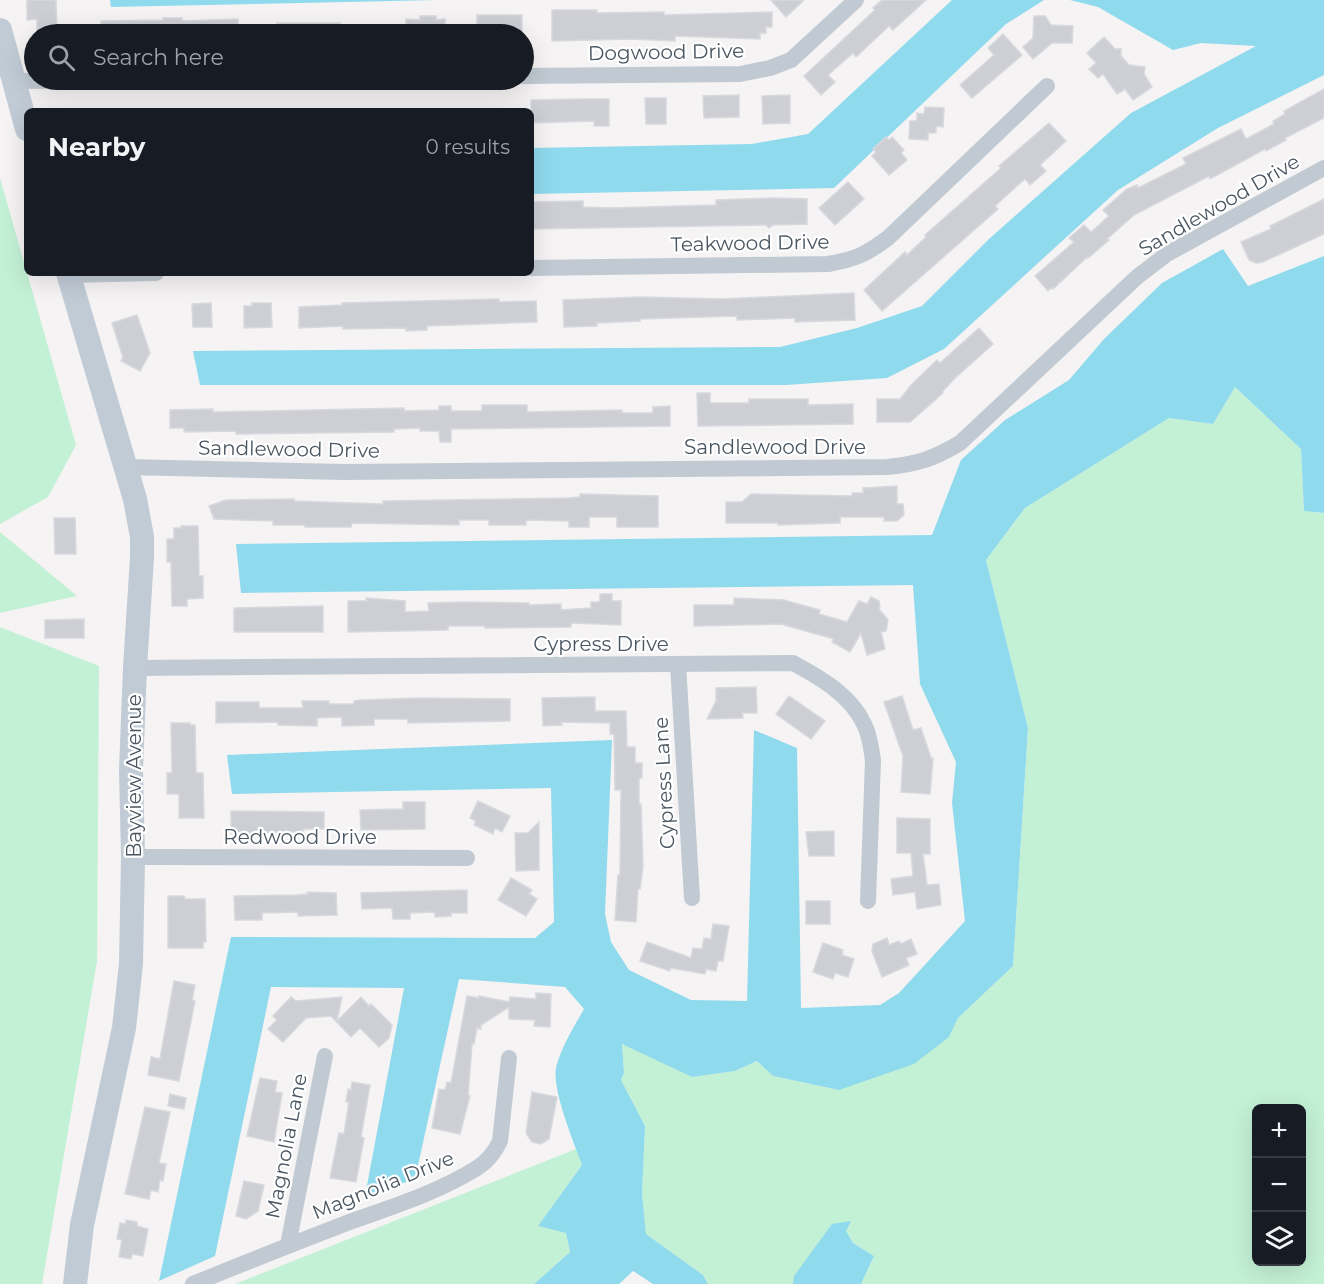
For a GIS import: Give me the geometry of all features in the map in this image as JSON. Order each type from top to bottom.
[{"type":"main road","points":[[0,30],[24,119]]},
{"type":"main road","name":"Bayview Avenue","points":[[69,276],[135,499],[142,537],[131,770],[133,857],[131,964],[124,1028],[82,1225],[75,1284]]},
{"type":"street","name":"Dogwood Drive","points":[[534,76],[740,74],[770,68],[791,60],[856,0]]},
{"type":"street","points":[[13,81],[24,81]]},
{"type":"street","name":"Teakwood Drive","points":[[534,268],[828,264],[849,261],[867,254],[888,238],[1047,86]]},
{"type":"street","name":"Sandlewood Drive","points":[[125,467],[356,472],[888,467],[917,464],[940,455],[960,443],[1137,277],[1167,254],[1324,168]]},
{"type":"street","name":"Cypress Drive","points":[[135,668],[793,663],[816,675],[838,692],[864,723],[870,740],[873,760],[868,901]]},
{"type":"street","name":"Cypress Lane","points":[[678,664],[692,898]]},
{"type":"street","name":"Redwood Drive","points":[[133,857],[467,858]]},
{"type":"street","name":"Magnolia Lane","points":[[288,1245],[325,1056]]},
{"type":"street","name":"Magnolia Drive","points":[[193,1284],[288,1245],[424,1195],[480,1167],[495,1153],[500,1141],[510,1058]]},
{"type":"green space","points":[[0,178],[24,262],[24,276],[28,276],[76,445],[48,497],[0,524]]},
{"type":"green space","points":[[1235,387],[1301,449],[1304,511],[1324,513],[1324,1284],[861,1284],[874,1256],[853,1243],[845,1231],[850,1222],[795,1276],[793,1284],[708,1284],[703,1275],[646,1234],[642,1194],[645,1126],[621,1080],[624,1073],[622,1043],[692,1077],[735,1071],[757,1061],[773,1076],[839,1090],[949,1037],[958,1018],[1013,966],[1028,728],[986,560],[1025,508],[1169,418],[1213,424]]},
{"type":"green space","points":[[0,532],[77,596],[0,613]]},
{"type":"green space","points":[[0,627],[99,666],[97,961],[42,1284],[0,1284]]},
{"type":"green space","points":[[576,1149],[582,1165],[538,1226],[566,1233],[570,1252],[534,1284],[235,1284]]},
{"type":"water","points":[[110,0],[437,0],[111,7]]},
{"type":"water","points":[[952,0],[1044,0],[1006,24],[834,188],[534,194],[534,148],[752,144],[808,134]]},
{"type":"water","points":[[1070,0],[1324,0],[1324,75],[1218,128],[1118,190],[944,349],[887,378],[786,385],[200,385],[193,351],[780,347],[857,328],[922,306],[989,239],[1131,113],[1256,46],[1201,43],[1173,50],[1098,7]]},
{"type":"water","points":[[1223,249],[1248,286],[1324,256],[1324,513],[1304,511],[1301,449],[1235,387],[1213,424],[1169,418],[1025,508],[986,560],[1028,728],[1013,966],[958,1018],[949,1037],[914,1064],[839,1090],[773,1076],[757,1061],[735,1071],[692,1077],[622,1044],[624,1073],[621,1080],[645,1126],[642,1194],[646,1234],[703,1275],[708,1284],[653,1284],[633,1271],[619,1284],[534,1284],[570,1252],[566,1233],[538,1226],[582,1165],[564,1116],[557,1089],[556,1068],[568,1037],[584,1009],[565,987],[459,979],[415,1179],[365,1196],[404,988],[271,987],[215,1256],[159,1281],[231,937],[535,938],[554,922],[551,788],[232,794],[227,755],[612,740],[605,914],[611,942],[629,970],[691,1000],[747,1001],[754,730],[797,748],[801,1008],[880,1005],[899,993],[965,921],[952,803],[956,762],[920,684],[913,585],[241,593],[236,544],[932,535],[961,460],[1005,420],[1069,380],[1104,339],[1162,283]]},
{"type":"water","points":[[851,1221],[846,1231],[853,1243],[874,1256],[861,1284],[793,1284],[794,1276],[832,1224]]},
{"type":"building","points":[[27,0],[56,0],[57,24],[37,24],[37,19],[27,20]]},
{"type":"building","points":[[771,0],[804,0],[786,17]]},
{"type":"building","points":[[882,0],[926,0],[893,30],[889,26],[856,57],[853,53],[828,75],[835,82],[821,95],[804,76],[875,10],[873,8]]},
{"type":"building","points":[[552,10],[597,10],[597,13],[664,12],[664,15],[772,12],[772,27],[766,27],[766,33],[760,33],[760,39],[675,36],[675,41],[630,39],[552,41]]},
{"type":"building","points":[[477,15],[522,15],[522,24],[477,24]]},
{"type":"building","points":[[420,16],[436,16],[436,20],[445,19],[445,24],[406,24],[406,19],[420,20]]},
{"type":"building","points":[[1034,16],[1045,16],[1051,25],[1073,26],[1072,43],[1052,43],[1033,59],[1023,47],[1033,38]]},
{"type":"building","points":[[163,18],[182,18],[182,21],[238,19],[238,24],[101,24],[101,21],[163,20]]},
{"type":"building","points":[[277,23],[340,23],[340,24]]},
{"type":"building","points":[[1003,34],[1022,55],[972,98],[960,85],[994,55],[988,48]]},
{"type":"building","points":[[1104,37],[1115,49],[1121,49],[1121,56],[1129,65],[1145,67],[1144,74],[1152,87],[1133,100],[1125,89],[1117,94],[1103,74],[1098,78],[1089,69],[1096,63],[1087,53]]},
{"type":"building","points":[[1324,89],[1324,118],[1285,138],[1286,140],[1266,151],[1265,149],[1210,179],[1209,176],[1134,215],[1053,289],[1048,291],[1035,276],[1074,242],[1069,238],[1084,225],[1091,232],[1109,216],[1103,210],[1127,189],[1137,185],[1138,188],[1186,164],[1183,158],[1241,129],[1246,139],[1274,124],[1273,121],[1285,114],[1284,111]]},
{"type":"building","points":[[739,95],[739,117],[704,118],[703,96]]},
{"type":"building","points":[[790,95],[790,123],[763,124],[762,96]]},
{"type":"building","points":[[645,98],[666,98],[666,124],[646,124]]},
{"type":"building","points":[[609,99],[609,126],[594,126],[594,121],[534,123],[534,108],[531,108],[531,100]]},
{"type":"building","points":[[925,107],[944,108],[943,127],[936,126],[936,133],[928,133],[928,140],[909,139],[910,121],[917,121],[917,113],[924,114]]},
{"type":"building","points":[[1049,123],[1066,141],[1040,165],[1046,171],[1030,185],[1025,179],[995,206],[998,209],[882,311],[864,290],[905,252],[907,255],[926,237],[925,235],[1001,168],[999,166]]},
{"type":"building","points":[[886,137],[889,140],[892,137],[904,150],[901,153],[907,160],[889,175],[872,156],[876,152],[873,149]]},
{"type":"building","points":[[848,182],[864,199],[835,225],[819,208]]},
{"type":"building","points":[[807,199],[807,224],[773,225],[769,228],[766,225],[534,229],[534,202],[583,201],[583,207],[610,208],[716,205],[716,200]]},
{"type":"building","points":[[1324,199],[1324,234],[1263,262],[1256,263],[1249,260],[1241,242],[1271,229],[1270,226]]},
{"type":"building","points":[[854,293],[855,320],[795,322],[795,318],[737,320],[737,316],[640,319],[640,321],[597,323],[597,326],[564,327],[563,300],[639,297],[723,299]]},
{"type":"building","points":[[499,299],[499,302],[536,301],[537,322],[427,326],[427,330],[406,331],[406,328],[343,329],[343,326],[299,328],[299,307],[342,305],[342,303]]},
{"type":"building","points":[[211,303],[212,327],[193,327],[192,304]]},
{"type":"building","points":[[252,303],[271,303],[272,327],[244,328],[244,306],[252,306]]},
{"type":"building","points":[[137,315],[150,353],[140,371],[121,361],[123,357],[112,323]]},
{"type":"building","points":[[979,328],[993,344],[954,379],[943,393],[910,422],[877,422],[877,399],[900,399],[937,360],[940,363]]},
{"type":"building","points":[[697,393],[710,393],[710,403],[749,403],[749,399],[808,399],[808,405],[853,404],[853,424],[698,426]]},
{"type":"building","points":[[482,405],[527,405],[527,412],[622,410],[622,413],[653,413],[653,407],[670,406],[670,426],[451,429],[451,442],[440,442],[439,431],[420,431],[420,428],[394,429],[394,432],[236,434],[236,431],[184,432],[184,428],[170,428],[170,410],[213,409],[213,412],[404,408],[404,411],[439,410],[439,406],[451,406],[451,411],[482,411]]},
{"type":"building","points":[[897,486],[897,504],[903,504],[904,515],[897,521],[884,521],[884,517],[840,517],[840,523],[778,525],[778,523],[726,523],[726,502],[742,502],[751,494],[852,496],[852,493],[863,493],[863,488]]},
{"type":"building","points":[[580,494],[658,496],[658,527],[617,527],[617,517],[589,517],[589,527],[569,527],[569,521],[526,520],[526,525],[489,525],[489,520],[459,520],[459,525],[352,523],[351,527],[305,527],[305,525],[273,525],[273,521],[214,519],[209,506],[226,500],[294,499],[294,501],[383,504],[383,501],[569,498],[580,497]]},
{"type":"building","points":[[54,518],[75,518],[76,554],[55,554]]},
{"type":"building","points":[[181,526],[198,526],[199,576],[203,576],[203,598],[187,599],[187,606],[172,606],[171,562],[167,562],[167,539],[174,539],[174,528],[181,528]]},
{"type":"building","points":[[600,594],[612,594],[612,601],[621,601],[621,625],[571,623],[571,627],[448,626],[448,630],[348,632],[348,601],[367,601],[366,598],[405,601],[405,612],[429,611],[428,603],[462,602],[561,604],[561,610],[591,608],[591,602],[600,602]]},
{"type":"building","points":[[871,597],[879,601],[879,609],[888,620],[886,631],[881,632],[885,649],[867,655],[861,633],[850,652],[832,642],[834,639],[781,624],[694,626],[694,605],[734,605],[734,598],[784,600],[820,610],[819,614],[847,622],[859,601],[867,604]]},
{"type":"building","points":[[323,606],[323,632],[234,632],[234,608]]},
{"type":"building","points":[[84,619],[84,638],[45,638],[45,620]]},
{"type":"building","points":[[756,687],[757,713],[742,713],[743,718],[707,719],[716,701],[716,688]]},
{"type":"building","points":[[789,696],[825,721],[811,739],[776,714]]},
{"type":"building","points":[[902,696],[913,730],[921,728],[931,758],[933,758],[930,794],[901,792],[903,756],[884,702]]},
{"type":"building","points":[[595,697],[595,711],[626,711],[627,747],[635,747],[635,763],[642,763],[642,778],[639,778],[639,804],[641,804],[643,867],[640,889],[638,889],[636,922],[615,920],[618,875],[620,875],[621,790],[615,790],[614,734],[610,734],[610,723],[561,722],[562,725],[543,726],[542,698]]},
{"type":"building","points":[[510,699],[510,721],[408,723],[408,719],[374,719],[374,725],[342,726],[342,717],[317,718],[317,726],[278,725],[278,722],[216,723],[216,702],[259,702],[259,708],[303,708],[302,701],[354,704],[354,701],[361,700]]},
{"type":"building","points":[[171,723],[195,725],[196,773],[203,773],[204,818],[179,818],[179,794],[167,794],[167,773],[172,773]]},
{"type":"building","points":[[478,801],[510,816],[502,832],[495,828],[493,834],[474,825],[476,821],[470,818]]},
{"type":"building","points":[[403,802],[425,802],[425,829],[361,830],[360,810],[403,809]]},
{"type":"building","points":[[231,811],[324,812],[324,829],[303,829],[303,832],[231,833]]},
{"type":"building","points":[[897,818],[930,819],[930,854],[923,854],[927,885],[939,884],[941,905],[917,909],[915,892],[893,895],[891,879],[913,876],[911,853],[897,853]]},
{"type":"building","points":[[539,822],[539,870],[516,871],[515,833],[528,833]]},
{"type":"building","points":[[834,831],[834,856],[809,856],[806,832]]},
{"type":"building","points":[[511,878],[532,890],[529,894],[537,899],[526,916],[498,900]]},
{"type":"building","points":[[467,890],[467,913],[451,913],[451,916],[435,917],[435,912],[410,913],[410,919],[393,919],[392,908],[362,909],[361,893]]},
{"type":"building","points":[[307,892],[336,893],[337,915],[298,916],[298,912],[262,913],[262,920],[235,920],[234,896],[297,895],[308,894]]},
{"type":"building","points":[[168,896],[205,899],[206,942],[203,942],[203,948],[168,948]]},
{"type":"building","points":[[806,901],[830,901],[830,924],[806,924]]},
{"type":"building","points":[[713,924],[729,926],[723,961],[718,961],[716,971],[706,969],[705,974],[670,968],[670,971],[640,961],[647,942],[691,958],[693,948],[702,949],[704,938],[711,939]]},
{"type":"building","points":[[887,938],[889,945],[899,941],[901,944],[911,939],[917,954],[906,958],[909,965],[882,977],[872,951],[873,944]]},
{"type":"building","points":[[823,943],[843,950],[842,955],[854,959],[848,977],[835,973],[833,979],[813,972]]},
{"type":"building","points":[[174,981],[195,985],[192,1000],[195,1001],[179,1081],[148,1075],[151,1057],[160,1059]]},
{"type":"building","points":[[536,993],[551,994],[550,1027],[534,1026],[535,1020],[509,1019],[509,1007],[481,1025],[481,1029],[477,1028],[474,1044],[472,1044],[468,1095],[470,1096],[460,1134],[432,1128],[439,1089],[445,1090],[447,1082],[451,1083],[467,996],[509,1002],[510,997],[536,999]]},
{"type":"building","points":[[291,997],[296,1001],[342,997],[337,1021],[361,997],[392,1025],[389,1038],[379,1047],[360,1028],[351,1037],[331,1016],[306,1018],[283,1042],[268,1029],[277,1020],[273,1016]]},
{"type":"building","points":[[260,1078],[277,1081],[275,1092],[282,1093],[274,1142],[247,1136]]},
{"type":"building","points":[[352,1082],[370,1085],[356,1182],[330,1178],[339,1133],[344,1134],[349,1102],[346,1102],[348,1089],[351,1090]]},
{"type":"building","points":[[532,1092],[557,1097],[549,1139],[541,1144],[532,1142],[526,1133]]},
{"type":"building","points":[[170,1094],[186,1098],[184,1109],[168,1106]]},
{"type":"building","points":[[145,1107],[170,1112],[159,1163],[166,1164],[163,1181],[160,1180],[158,1192],[151,1190],[149,1199],[125,1194]]},
{"type":"building","points":[[244,1181],[264,1185],[258,1211],[246,1219],[236,1216]]},
{"type":"building","points":[[126,1220],[137,1222],[137,1226],[148,1229],[143,1256],[132,1254],[131,1259],[119,1257],[122,1240],[117,1239],[120,1223],[126,1224]]}]
